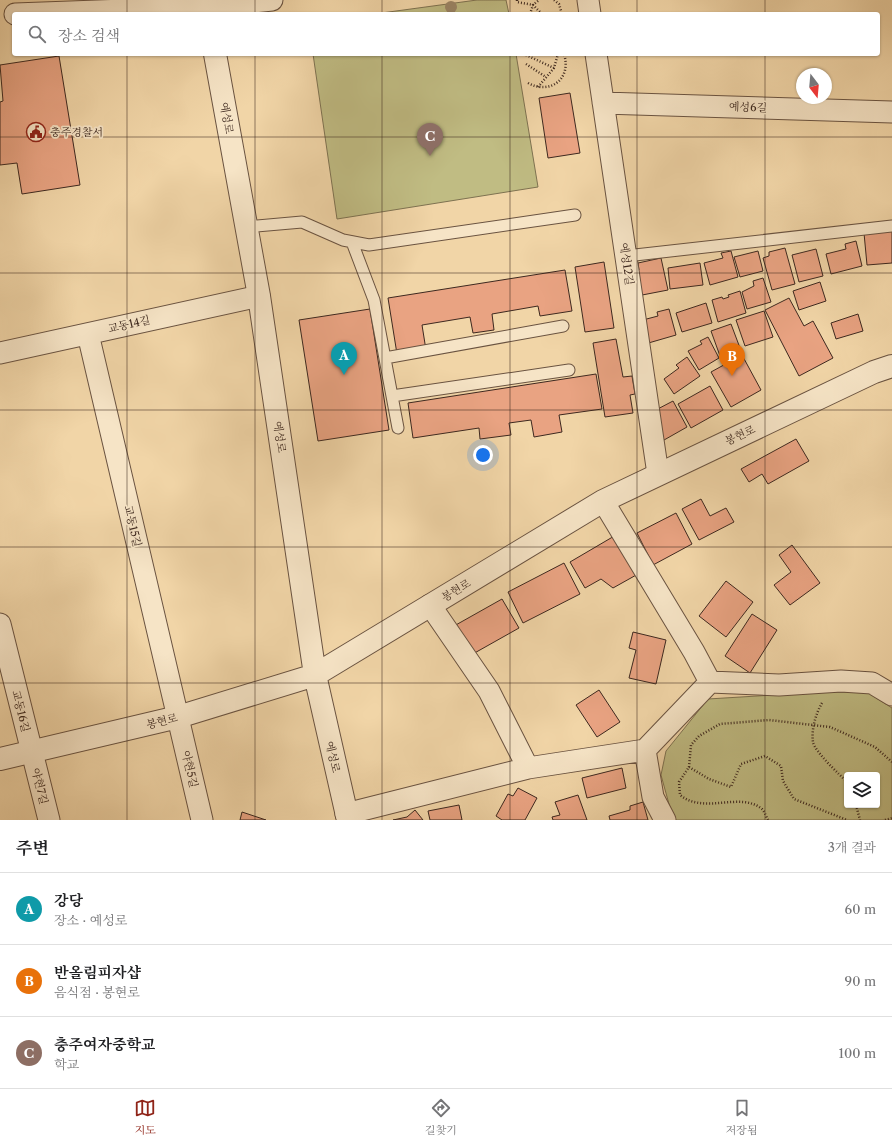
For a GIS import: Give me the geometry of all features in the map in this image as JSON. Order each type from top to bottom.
[{"type":"street","points":[[69,12],[207,7],[272,0]]},
{"type":"street","points":[[588,0],[590,12]]},
{"type":"street","points":[[0,14],[12,14]]},
{"type":"street","name":"예성로","points":[[215,56],[259,296],[315,675],[347,817]]},
{"type":"street","name":"예성12길","points":[[596,56],[658,474]]},
{"type":"street","name":"예성6길","points":[[603,103],[892,112]]},
{"type":"street","name":"교동14길","points":[[0,353],[259,296]]},
{"type":"street","name":"교동15길","points":[[88,334],[178,717]]},
{"type":"street","name":"봉현로","points":[[0,759],[178,717],[315,675],[603,501],[874,372],[892,366]]},
{"type":"street","points":[[603,501],[694,652],[710,682]]},
{"type":"street","points":[[430,605],[489,691],[528,768]]},
{"type":"street","name":"교동16길","points":[[0,624],[31,751]]},
{"type":"street","points":[[347,817],[528,768],[645,750],[710,682],[779,685],[841,681],[872,683],[892,695]]},
{"type":"street","name":"야현5길","points":[[178,717],[202,820]]},
{"type":"street","points":[[645,750],[654,797],[665,820]]},
{"type":"street","name":"야현7길","points":[[31,751],[49,820]]},
{"type":"lane","points":[[246,228],[302,222],[343,240],[369,245],[575,214]]},
{"type":"lane","points":[[626,256],[892,226]]},
{"type":"lane","points":[[352,242],[374,300],[398,428]]},
{"type":"lane","points":[[385,358],[563,326]]},
{"type":"lane","points":[[392,396],[569,370]]},
{"type":"path","points":[[517,0],[517,2],[533,5],[540,12]]},
{"type":"path","points":[[531,12],[533,5],[539,0]]},
{"type":"path","points":[[554,0],[559,4],[561,12]]},
{"type":"path","points":[[528,56],[554,68]]},
{"type":"path","points":[[538,87],[554,68],[557,56]]},
{"type":"path","points":[[528,83],[538,87],[550,86],[562,77],[566,62],[564,56]]},
{"type":"path","points":[[526,64],[546,77]]},
{"type":"path","points":[[841,681],[821,705],[814,725],[813,743],[831,767],[844,779]]},
{"type":"path","points":[[768,820],[762,810],[746,802],[705,804],[689,802],[680,795],[679,782],[689,767],[691,745],[699,736],[720,724],[769,720],[830,726],[875,747],[892,762]]},
{"type":"path","points":[[689,767],[709,779],[731,787],[741,764],[765,756],[781,766],[783,781],[794,799],[846,820]]},
{"type":"path","points":[[857,808],[860,820]]},
{"type":"path","points":[[885,820],[892,818]]},
{"type":"shaded area","points":[[477,0],[506,0],[509,12],[389,12]]},
{"type":"shaded area","points":[[313,56],[516,56],[538,187],[337,219]]},
{"type":"shaded area","points":[[823,692],[867,692],[892,708],[892,820],[675,820],[672,815],[661,775],[666,751],[708,699]]},
{"type":"building","name":"충주경찰서","points":[[59,56],[80,185],[22,194],[17,163],[0,165],[0,102],[3,101],[0,65]]},
{"type":"building","points":[[570,93],[580,153],[548,158],[539,98]]},
{"type":"building","points":[[892,230],[892,263],[867,265],[864,233]]},
{"type":"building","points":[[856,241],[862,266],[831,274],[826,254],[846,249],[845,244]]},
{"type":"building","points":[[785,248],[795,284],[772,290],[763,258],[769,256],[769,252]]},
{"type":"building","points":[[816,249],[823,276],[799,282],[792,255]]},
{"type":"building","points":[[731,251],[738,277],[710,285],[704,263],[723,258],[721,253]]},
{"type":"building","points":[[758,251],[763,271],[740,277],[734,257]]},
{"type":"building","points":[[661,258],[668,290],[637,296],[631,271],[639,270],[638,263]]},
{"type":"building","points":[[604,262],[614,328],[585,332],[575,267]]},
{"type":"building","points":[[700,263],[703,285],[670,289],[668,268]]},
{"type":"building","points":[[565,270],[572,311],[540,316],[538,306],[492,314],[494,330],[473,333],[470,317],[422,325],[426,350],[397,354],[388,298]]},
{"type":"building","points":[[763,278],[771,302],[747,309],[742,292],[754,286],[753,281]]},
{"type":"building","points":[[820,282],[826,301],[799,310],[793,291]]},
{"type":"building","points":[[740,291],[746,313],[718,322],[712,300],[722,297],[723,299],[729,297],[728,295]]},
{"type":"building","points":[[789,298],[804,326],[813,321],[833,358],[799,376],[765,310]]},
{"type":"building","points":[[706,303],[712,323],[682,332],[676,313]]},
{"type":"building","points":[[370,309],[389,430],[318,441],[299,320]]},
{"type":"building","points":[[669,309],[676,335],[645,344],[639,321],[658,316],[657,312]]},
{"type":"building","points":[[764,311],[773,337],[745,346],[736,320]]},
{"type":"building","points":[[858,314],[863,331],[836,339],[831,323]]},
{"type":"building","points":[[731,324],[740,348],[720,356],[711,331]]},
{"type":"building","points":[[708,337],[719,358],[699,370],[688,351],[702,344],[700,341]]},
{"type":"building","points":[[616,339],[623,377],[632,376],[635,394],[630,395],[633,413],[605,417],[593,343]]},
{"type":"building","points":[[742,355],[761,390],[731,407],[711,372]]},
{"type":"building","points":[[687,357],[700,376],[674,394],[664,379],[679,368],[676,365]]},
{"type":"building","points":[[596,374],[602,409],[559,415],[562,432],[534,437],[531,420],[509,423],[511,435],[480,439],[479,428],[413,438],[408,403]]},
{"type":"building","points":[[710,386],[723,410],[691,428],[678,404]]},
{"type":"building","points":[[673,401],[687,427],[657,444],[652,412]]},
{"type":"building","points":[[796,439],[809,461],[768,484],[762,474],[749,482],[741,469]]},
{"type":"building","points":[[701,499],[710,516],[726,508],[734,522],[699,540],[682,509]]},
{"type":"building","points":[[676,513],[692,544],[653,565],[637,533]]},
{"type":"building","points":[[616,535],[638,574],[613,588],[601,579],[585,588],[570,562]]},
{"type":"building","points":[[792,545],[820,583],[790,605],[774,585],[791,572],[779,555]]},
{"type":"building","points":[[564,563],[580,594],[523,623],[508,592]]},
{"type":"building","points":[[726,581],[753,602],[726,637],[699,616]]},
{"type":"building","points":[[502,599],[519,628],[471,655],[454,626]]},
{"type":"building","points":[[752,614],[777,630],[750,673],[725,656]]},
{"type":"building","points":[[633,632],[666,640],[656,684],[629,678],[636,650],[629,648]]},
{"type":"building","points":[[599,690],[620,722],[597,737],[576,705]]},
{"type":"building","points":[[622,768],[626,788],[587,798],[582,778]]},
{"type":"building","points":[[518,788],[537,798],[525,820],[502,820],[496,816],[508,794],[513,796]]},
{"type":"building","points":[[578,795],[587,820],[553,820],[552,817],[560,815],[555,802]]},
{"type":"building","points":[[643,802],[648,820],[610,820],[609,816],[630,810],[630,806]]},
{"type":"building","points":[[459,805],[462,820],[430,820],[428,811]]},
{"type":"building","points":[[415,810],[423,820],[393,820],[407,817]]},
{"type":"building","points":[[242,812],[266,820],[240,820]]},
{"type":"place","name":"충주경찰서","points":[[36,132]]},
{"type":"place","name":"충주여자중학교","points":[[430,156]]},
{"type":"place","name":"강당","points":[[344,375]]},
{"type":"place","name":"반올림피자샵","points":[[732,376]]}]
